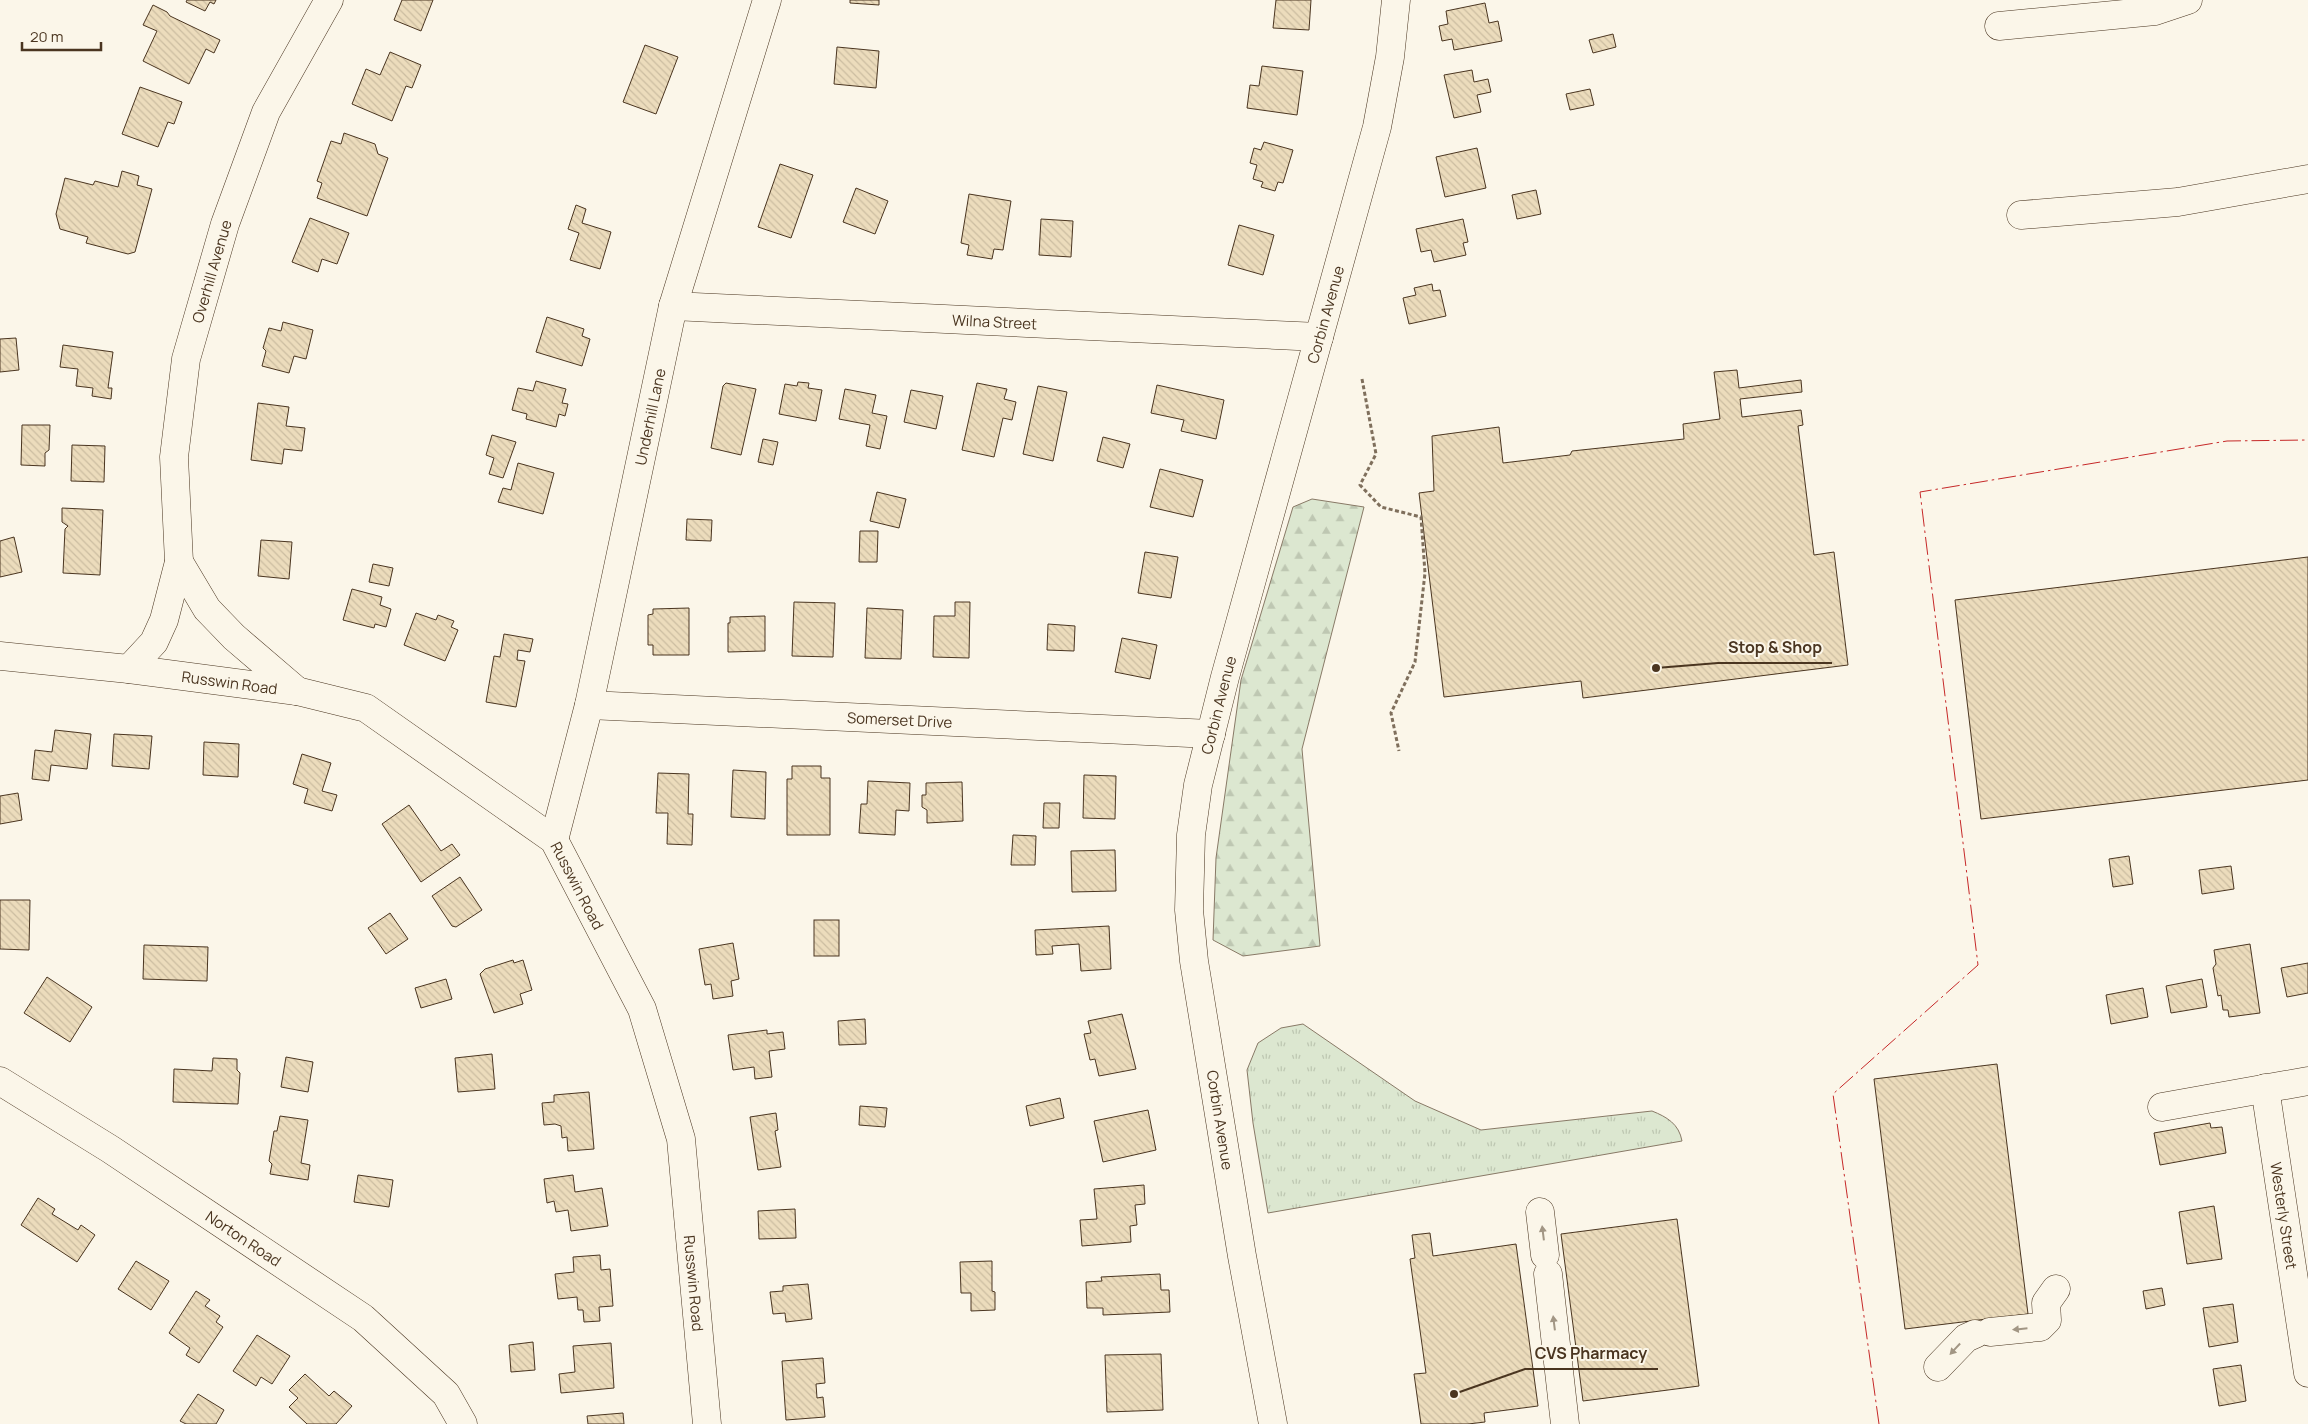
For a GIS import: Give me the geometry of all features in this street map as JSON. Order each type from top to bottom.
[{"type":"street","name":"Overhill Avenue","points":[[129,670],[154,642],[164,620],[179,562],[174,457],[186,359],[224,224],[266,112],[329,0]]},
{"type":"street","name":"Underhill Lane","points":[[554,840],[589,706],[673,306],[767,0]]},
{"type":"street","name":"Corbin Avenue","points":[[1272,1424],[1201,1012],[1191,927],[1189,871],[1191,835],[1198,785],[1211,734],[1377,127],[1390,56],[1396,0]]},
{"type":"street","points":[[1999,26],[2155,11],[2188,0]]},
{"type":"street","points":[[2021,216],[2178,202],[2308,179]]},
{"type":"street","name":"Wilna Street","points":[[673,306],[1319,337]]},
{"type":"street","name":"Overhill Avenue","points":[[179,562],[207,609],[234,637],[298,691]]},
{"type":"street","name":"Russwin Road","points":[[0,656],[298,691],[366,708],[554,840],[642,1009],[681,1139],[707,1424]]},
{"type":"street","name":"Somerset Drive","points":[[589,706],[1211,734]]},
{"type":"street","name":"Norton Road","points":[[0,1081],[110,1150],[363,1318],[446,1394],[463,1424]]},
{"type":"street","points":[[2162,1107],[2308,1081]]},
{"type":"street","name":"Westerly Street","points":[[2266,1088],[2308,1372]]},
{"type":"street","points":[[1540,1212],[1565,1424]]},
{"type":"street","points":[[1938,1367],[1966,1338],[1983,1333],[2040,1327],[2047,1320],[2046,1302],[2056,1289]]},
{"type":"path","points":[[1362,379],[1376,454],[1360,485],[1381,507],[1421,517],[1426,573],[1415,662],[1391,713],[1399,751]]},
{"type":"green space","points":[[1312,499],[1364,507],[1302,749],[1320,946],[1243,956],[1213,940],[1216,858],[1241,680],[1293,507]]},
{"type":"green space","points":[[1303,1024],[1415,1101],[1481,1130],[1652,1111],[1672,1122],[1678,1130],[1682,1141],[1268,1213],[1253,1123],[1247,1070],[1258,1043],[1281,1028]]},
{"type":"building","points":[[187,0],[216,0],[214,4],[210,2],[205,11],[186,2]]},
{"type":"building","points":[[402,0],[433,0],[421,31],[394,20]]},
{"type":"building","points":[[850,0],[879,0],[879,5],[850,3]]},
{"type":"building","points":[[1276,0],[1311,0],[1309,30],[1273,28]]},
{"type":"building","points":[[1485,3],[1489,23],[1498,21],[1502,41],[1454,50],[1452,39],[1442,41],[1439,26],[1448,24],[1446,11]]},
{"type":"building","points":[[153,5],[167,12],[170,16],[220,40],[214,53],[206,49],[189,84],[143,61],[157,31],[143,25]]},
{"type":"building","points":[[1613,34],[1616,47],[1593,53],[1589,40]]},
{"type":"building","points":[[645,45],[678,57],[656,114],[623,102]]},
{"type":"building","points":[[837,47],[879,51],[876,88],[834,84]]},
{"type":"building","points":[[390,52],[421,65],[412,88],[406,86],[392,121],[352,104],[366,69],[380,75]]},
{"type":"building","points":[[1262,66],[1303,71],[1297,115],[1247,108],[1250,85],[1259,86]]},
{"type":"building","points":[[1472,70],[1474,82],[1488,79],[1491,92],[1477,95],[1481,112],[1454,118],[1444,75]]},
{"type":"building","points":[[140,87],[182,102],[174,124],[168,122],[158,147],[122,134]]},
{"type":"building","points":[[1590,89],[1594,105],[1570,110],[1566,94]]},
{"type":"building","points":[[344,133],[375,144],[378,154],[388,158],[367,216],[317,198],[322,183],[317,181],[331,141],[341,144]]},
{"type":"building","points":[[1264,142],[1293,150],[1283,183],[1278,182],[1275,191],[1261,187],[1263,182],[1253,179],[1257,165],[1250,163],[1254,148],[1261,150]]},
{"type":"building","points":[[1477,148],[1486,188],[1445,197],[1436,157]]},
{"type":"building","points":[[780,164],[813,175],[791,238],[758,227]]},
{"type":"building","points":[[122,171],[139,176],[137,185],[152,189],[135,252],[128,254],[86,243],[88,237],[60,229],[56,214],[65,178],[93,185],[95,181],[118,187]]},
{"type":"building","points":[[856,188],[888,201],[875,234],[843,222]]},
{"type":"building","points":[[1536,190],[1541,214],[1517,219],[1512,195]]},
{"type":"building","points":[[969,194],[1011,201],[1003,250],[994,249],[992,259],[967,255],[969,245],[961,243]]},
{"type":"building","points":[[576,205],[586,209],[582,223],[611,232],[600,269],[570,260],[579,233],[568,229]]},
{"type":"building","points":[[310,218],[349,233],[337,264],[322,259],[318,272],[292,262]]},
{"type":"building","points":[[1041,219],[1073,221],[1071,257],[1039,255]]},
{"type":"building","points":[[1463,219],[1468,242],[1463,243],[1466,255],[1434,262],[1431,250],[1421,252],[1416,229]]},
{"type":"building","points":[[1239,225],[1274,235],[1263,275],[1228,265]]},
{"type":"building","points":[[1432,284],[1433,291],[1440,290],[1446,316],[1409,324],[1403,298],[1416,295],[1414,288]]},
{"type":"building","points":[[547,317],[584,329],[582,336],[590,339],[582,366],[536,352]]},
{"type":"building","points":[[283,322],[313,330],[306,359],[294,356],[289,373],[262,366],[266,351],[263,348],[269,328],[281,331]]},
{"type":"building","points":[[16,338],[19,370],[0,372],[0,339]]},
{"type":"building","points":[[63,345],[113,352],[108,388],[112,388],[111,399],[92,396],[93,388],[76,386],[78,369],[60,367]]},
{"type":"building","points":[[1737,370],[1739,388],[1801,380],[1802,392],[1740,399],[1742,417],[1801,410],[1803,425],[1798,426],[1814,555],[1834,552],[1848,665],[1583,698],[1581,681],[1444,697],[1419,493],[1434,491],[1432,436],[1499,427],[1503,463],[1570,455],[1572,451],[1684,439],[1683,424],[1720,419],[1714,372]]},
{"type":"building","points":[[536,381],[566,389],[562,403],[568,404],[565,416],[559,414],[556,427],[526,419],[527,414],[512,410],[518,388],[533,391]]},
{"type":"building","points":[[798,382],[809,383],[808,388],[822,390],[816,421],[779,414],[785,384],[797,386]]},
{"type":"building","points":[[726,383],[756,389],[741,455],[711,448],[723,386]]},
{"type":"building","points":[[977,383],[1007,389],[1004,399],[1016,402],[1012,420],[1003,418],[994,457],[962,450]]},
{"type":"building","points":[[1157,385],[1224,400],[1216,439],[1181,431],[1184,420],[1151,413]]},
{"type":"building","points":[[1038,386],[1067,392],[1053,461],[1023,454]]},
{"type":"building","points":[[845,389],[876,395],[872,413],[887,416],[880,449],[866,446],[870,425],[839,419]]},
{"type":"building","points":[[911,390],[943,396],[936,429],[904,422]]},
{"type":"building","points":[[258,403],[289,407],[286,426],[305,428],[302,451],[284,449],[282,464],[251,460]]},
{"type":"building","points":[[22,425],[50,425],[49,450],[45,453],[45,466],[21,465]]},
{"type":"building","points":[[492,435],[516,442],[503,478],[489,474],[494,458],[486,455]]},
{"type":"building","points":[[1103,437],[1130,444],[1123,468],[1097,461]]},
{"type":"building","points":[[763,439],[778,442],[773,465],[758,462]]},
{"type":"building","points":[[72,445],[105,446],[104,482],[71,481]]},
{"type":"building","points":[[518,463],[554,473],[543,514],[498,502],[503,488],[511,490]]},
{"type":"building","points":[[1160,469],[1203,480],[1193,517],[1150,507]]},
{"type":"building","points":[[877,492],[906,499],[899,528],[870,521]]},
{"type":"building","points":[[62,508],[103,510],[100,575],[63,573],[65,529],[68,526],[62,522]]},
{"type":"building","points":[[687,519],[712,520],[711,541],[686,540]]},
{"type":"building","points":[[860,531],[878,531],[877,562],[859,562]]},
{"type":"building","points":[[14,537],[22,572],[0,577],[0,541]]},
{"type":"building","points":[[261,540],[292,542],[289,579],[258,576]]},
{"type":"building","points":[[1145,552],[1178,557],[1171,598],[1138,593]]},
{"type":"building","points":[[2308,557],[2308,780],[1981,819],[1955,600]]},
{"type":"building","points":[[373,564],[393,568],[389,586],[369,582]]},
{"type":"building","points":[[352,589],[382,597],[380,605],[391,609],[386,627],[375,624],[374,628],[343,620]]},
{"type":"building","points":[[794,602],[835,603],[833,657],[792,656]]},
{"type":"building","points":[[955,602],[970,602],[969,658],[933,657],[934,616],[955,616]]},
{"type":"building","points":[[689,608],[689,655],[653,655],[653,645],[648,645],[648,615],[653,614],[653,609]]},
{"type":"building","points":[[867,608],[903,610],[901,659],[865,658]]},
{"type":"building","points":[[416,613],[436,620],[438,615],[454,621],[451,627],[458,630],[445,661],[404,645]]},
{"type":"building","points":[[765,616],[765,651],[728,652],[728,623],[730,623],[730,617]]},
{"type":"building","points":[[1048,624],[1075,626],[1074,651],[1047,650]]},
{"type":"building","points":[[504,634],[533,639],[530,652],[518,650],[517,660],[525,661],[516,707],[486,702],[494,656],[500,657]]},
{"type":"building","points":[[1122,638],[1157,645],[1150,679],[1115,672]]},
{"type":"building","points":[[55,730],[91,734],[87,769],[51,765],[49,781],[32,779],[35,750],[52,752]]},
{"type":"building","points":[[114,734],[152,736],[149,769],[112,766]]},
{"type":"building","points":[[204,742],[239,744],[238,777],[203,775]]},
{"type":"building","points":[[302,754],[331,763],[322,791],[337,795],[332,811],[304,803],[308,789],[293,784]]},
{"type":"building","points":[[792,766],[821,766],[821,778],[830,778],[830,835],[787,835],[787,779],[792,779]]},
{"type":"building","points":[[733,770],[766,772],[765,819],[731,817]]},
{"type":"building","points":[[658,773],[689,774],[688,814],[693,814],[692,845],[667,844],[668,813],[656,813]]},
{"type":"building","points":[[1084,775],[1116,776],[1115,819],[1083,818]]},
{"type":"building","points":[[868,781],[910,783],[909,811],[896,810],[895,835],[859,833],[861,804],[867,804]]},
{"type":"building","points":[[962,782],[963,821],[927,823],[927,810],[922,807],[922,795],[926,795],[926,783]]},
{"type":"building","points":[[18,793],[22,820],[0,824],[0,796]]},
{"type":"building","points":[[1044,803],[1060,803],[1059,828],[1043,828]]},
{"type":"building","points":[[409,805],[441,851],[452,844],[460,855],[421,882],[382,824]]},
{"type":"building","points":[[1013,835],[1036,836],[1035,865],[1011,865]]},
{"type":"building","points":[[1115,850],[1116,891],[1072,892],[1071,851]]},
{"type":"building","points":[[2129,856],[2133,884],[2113,887],[2109,859]]},
{"type":"building","points":[[2231,866],[2234,889],[2202,894],[2199,870]]},
{"type":"building","points":[[460,877],[482,910],[456,927],[452,926],[432,896]]},
{"type":"building","points":[[0,900],[30,900],[29,950],[0,949]]},
{"type":"building","points":[[390,913],[408,939],[386,954],[368,928]]},
{"type":"building","points":[[814,920],[839,920],[839,956],[814,956]]},
{"type":"building","points":[[1109,926],[1111,969],[1081,971],[1079,944],[1052,946],[1053,954],[1036,955],[1035,930]]},
{"type":"building","points":[[733,943],[739,979],[731,981],[733,996],[713,999],[711,984],[705,985],[699,949]]},
{"type":"building","points":[[2250,944],[2260,1013],[2229,1017],[2228,1010],[2223,1010],[2221,995],[2218,996],[2213,968],[2216,964],[2214,950]]},
{"type":"building","points":[[144,945],[208,947],[207,981],[143,979]]},
{"type":"building","points":[[513,960],[514,963],[523,960],[532,990],[520,994],[523,1004],[494,1013],[480,974],[485,969]]},
{"type":"building","points":[[2308,963],[2308,993],[2287,997],[2281,968]]},
{"type":"building","points":[[47,977],[92,1007],[70,1042],[24,1013]]},
{"type":"building","points":[[446,979],[452,999],[421,1008],[415,988]]},
{"type":"building","points":[[2202,979],[2207,1007],[2171,1013],[2166,986]]},
{"type":"building","points":[[2143,988],[2148,1017],[2111,1024],[2106,995]]},
{"type":"building","points":[[1122,1014],[1136,1069],[1099,1076],[1095,1059],[1090,1060],[1084,1034],[1091,1033],[1088,1021]]},
{"type":"building","points":[[865,1019],[866,1044],[839,1045],[838,1021]]},
{"type":"building","points":[[767,1030],[767,1034],[783,1032],[785,1049],[769,1051],[772,1077],[755,1079],[754,1067],[733,1070],[728,1035]]},
{"type":"building","points":[[492,1054],[495,1089],[458,1092],[455,1058]]},
{"type":"building","points":[[286,1057],[313,1062],[308,1092],[281,1087]]},
{"type":"building","points":[[213,1058],[237,1059],[237,1070],[240,1073],[238,1104],[173,1102],[174,1069],[212,1071]]},
{"type":"building","points":[[1997,1064],[2028,1314],[1905,1329],[1874,1079]]},
{"type":"building","points":[[589,1092],[594,1149],[568,1151],[567,1137],[562,1138],[561,1126],[555,1124],[544,1125],[542,1103],[554,1102],[554,1095]]},
{"type":"building","points":[[1060,1098],[1064,1118],[1030,1126],[1026,1106]]},
{"type":"building","points":[[860,1106],[887,1108],[885,1127],[859,1125]]},
{"type":"building","points":[[1148,1110],[1156,1150],[1103,1162],[1094,1121]]},
{"type":"building","points":[[776,1113],[778,1130],[775,1131],[781,1167],[758,1170],[750,1117]]},
{"type":"building","points":[[280,1116],[308,1120],[301,1163],[310,1165],[308,1180],[270,1174],[272,1164],[269,1161],[274,1131],[277,1131]]},
{"type":"building","points":[[2210,1123],[2211,1128],[2222,1127],[2226,1153],[2160,1165],[2154,1133]]},
{"type":"building","points":[[358,1175],[393,1180],[389,1207],[354,1202]]},
{"type":"building","points":[[573,1175],[575,1192],[602,1188],[608,1226],[571,1231],[568,1210],[556,1212],[554,1201],[547,1203],[544,1179]]},
{"type":"building","points":[[1144,1185],[1145,1204],[1135,1205],[1137,1225],[1130,1226],[1131,1242],[1082,1246],[1080,1220],[1097,1219],[1094,1189]]},
{"type":"building","points":[[38,1198],[55,1209],[52,1214],[78,1230],[81,1225],[95,1235],[77,1262],[21,1225]]},
{"type":"building","points":[[2214,1206],[2222,1259],[2187,1264],[2179,1212]]},
{"type":"building","points":[[795,1209],[796,1238],[759,1239],[758,1211]]},
{"type":"building","points":[[1677,1219],[1699,1386],[1583,1401],[1561,1234]]},
{"type":"building","points":[[1430,1233],[1433,1256],[1516,1244],[1538,1406],[1484,1413],[1485,1422],[1421,1424],[1414,1374],[1426,1373],[1410,1259],[1415,1258],[1412,1235]]},
{"type":"building","points":[[600,1255],[601,1270],[610,1269],[613,1306],[599,1307],[600,1321],[584,1322],[583,1310],[578,1310],[577,1297],[558,1299],[555,1274],[574,1272],[573,1257]]},
{"type":"building","points":[[136,1261],[169,1281],[151,1310],[118,1289]]},
{"type":"building","points":[[992,1261],[992,1291],[995,1292],[995,1310],[971,1311],[971,1293],[961,1293],[960,1262]]},
{"type":"building","points":[[1160,1274],[1161,1290],[1169,1290],[1170,1312],[1103,1315],[1103,1308],[1087,1308],[1086,1282],[1102,1281],[1101,1277]]},
{"type":"building","points":[[808,1284],[812,1319],[786,1322],[785,1313],[773,1314],[770,1292],[783,1291],[783,1286]]},
{"type":"building","points":[[2162,1288],[2165,1305],[2146,1309],[2143,1291]]},
{"type":"building","points":[[196,1291],[210,1300],[205,1306],[220,1316],[216,1322],[223,1327],[199,1363],[186,1355],[190,1348],[169,1333]]},
{"type":"building","points":[[2233,1304],[2238,1342],[2209,1347],[2203,1308]]},
{"type":"building","points":[[257,1335],[290,1356],[272,1384],[261,1377],[256,1386],[233,1371]]},
{"type":"building","points":[[533,1342],[535,1370],[511,1372],[509,1345]]},
{"type":"building","points":[[611,1343],[614,1388],[561,1393],[559,1374],[575,1372],[573,1346]]},
{"type":"building","points":[[1161,1354],[1163,1410],[1107,1412],[1105,1355]]},
{"type":"building","points":[[823,1358],[825,1383],[816,1384],[817,1398],[823,1397],[825,1417],[786,1420],[782,1361]]},
{"type":"building","points":[[2241,1365],[2246,1401],[2219,1406],[2213,1369]]},
{"type":"building","points":[[305,1374],[329,1396],[334,1391],[352,1406],[336,1424],[307,1424],[289,1407],[298,1398],[289,1390]]},
{"type":"building","points":[[198,1394],[224,1410],[216,1424],[186,1424],[180,1421]]},
{"type":"building","points":[[623,1413],[624,1424],[588,1424],[587,1416]]},
{"type":"power","points":[[1879,1424],[1833,1094],[1978,965],[1920,492],[2227,441],[2308,440]]},
{"type":"place","name":"Stop & Shop","points":[[1656,668]]},
{"type":"place","name":"CVS Pharmacy","points":[[1454,1394]]}]
